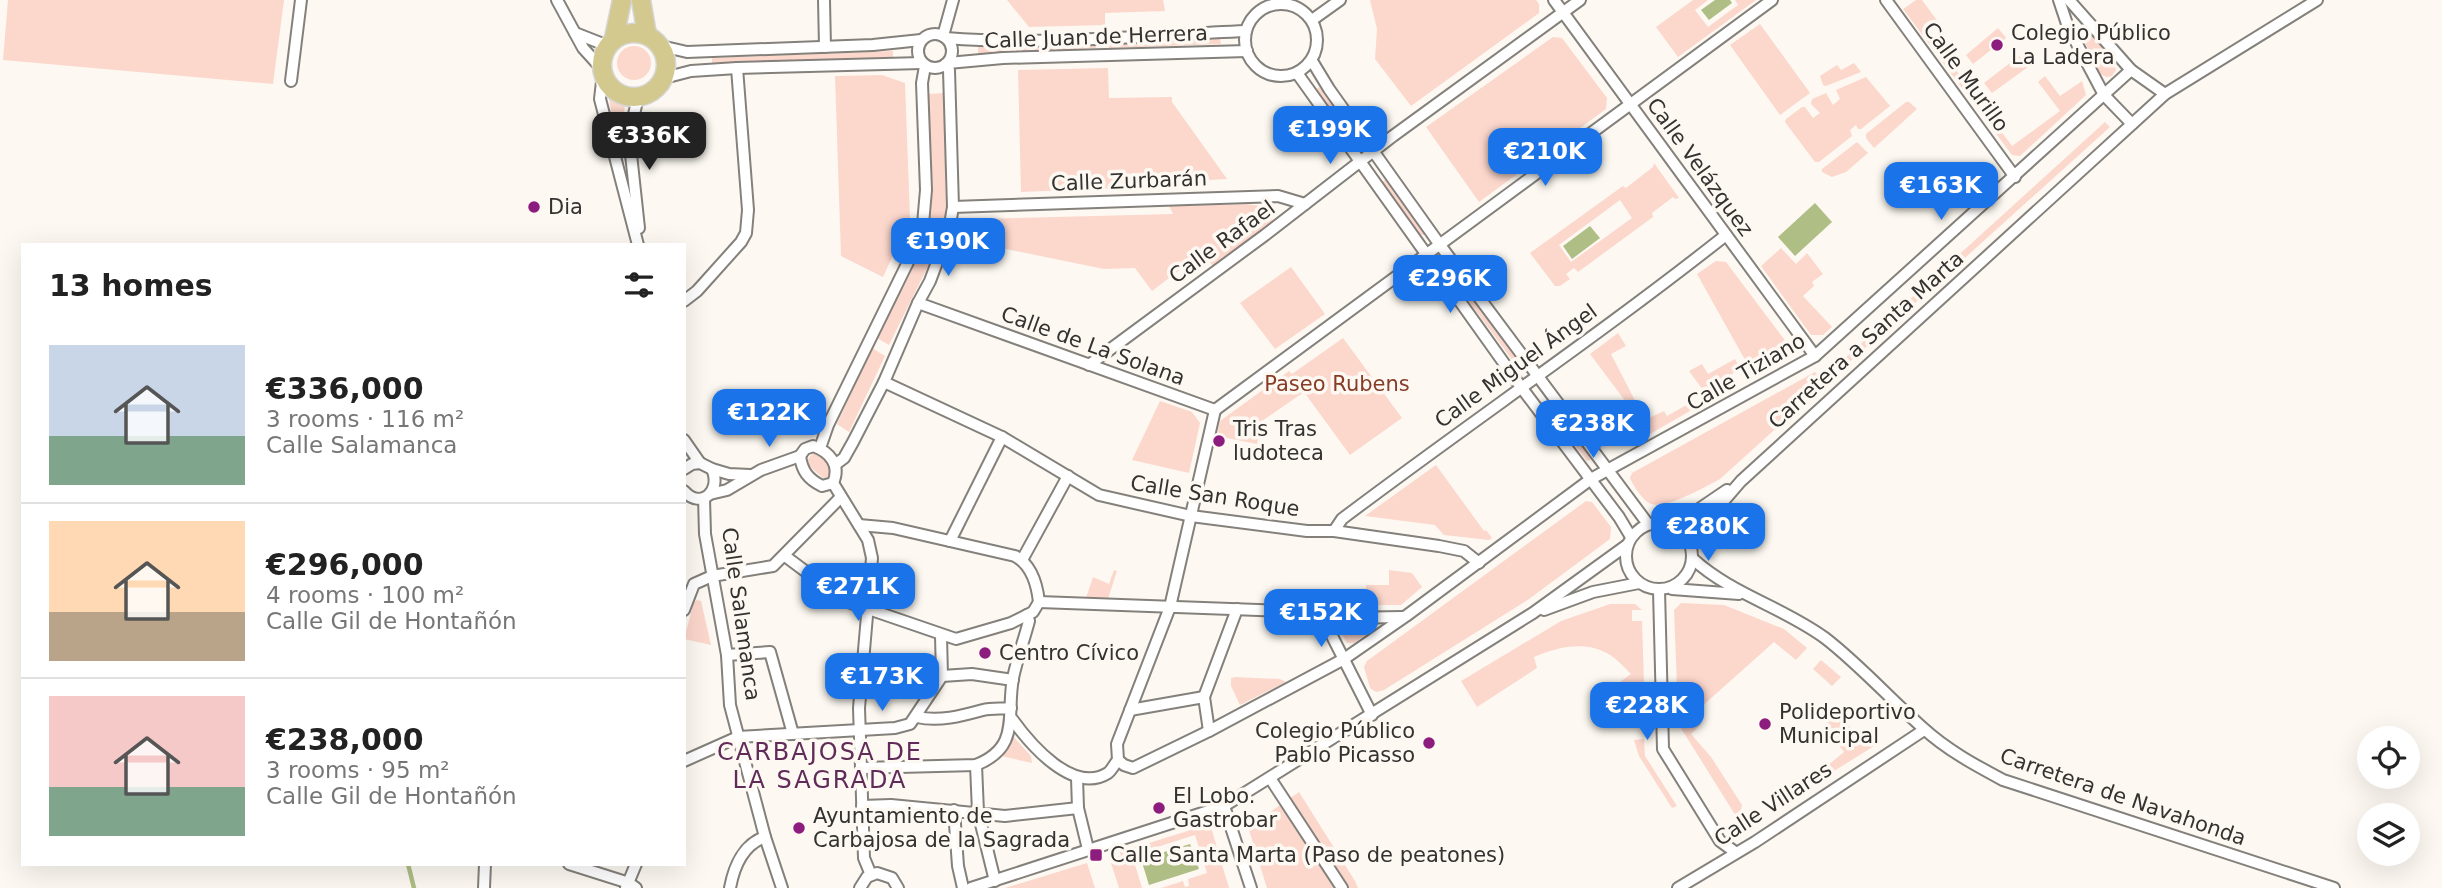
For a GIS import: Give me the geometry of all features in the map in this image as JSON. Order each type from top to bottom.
[{"type":"main road","points":[[611,42],[632,33],[647,35],[661,46],[667,62],[664,78],[653,91],[638,97],[623,95],[610,87],[602,71],[603,57],[611,42],[622,0]]},
{"type":"main road","points":[[641,0],[647,35]]},
{"type":"street","points":[[291,81],[301,0]]},
{"type":"street","points":[[557,0],[574,33],[602,71],[600,99],[639,243]]},
{"type":"street","points":[[824,0],[825,47]]},
{"type":"street","points":[[944,37],[953,0]]},
{"type":"street","points":[[1312,20],[1340,0]]},
{"type":"street","name":"Calle Velázquez","points":[[1554,0],[1815,356]]},
{"type":"street","name":"Calle Rafael","points":[[1089,365],[1580,0]]},
{"type":"street","points":[[917,717],[930,720],[975,714],[983,710],[1012,714],[1034,748],[1077,778],[1108,772],[1118,760],[1117,744],[1170,607],[1215,410],[1772,0]]},
{"type":"street","name":"Calle Murillo","points":[[1886,0],[2015,177]]},
{"type":"street","points":[[2059,0],[2068,27],[2104,95],[2132,124]]},
{"type":"street","points":[[2069,0],[2131,70],[2165,94]]},
{"type":"street","name":"Carretera a Santa Marta","points":[[1691,546],[1709,518],[1741,481],[2165,94],[2317,0]]},
{"type":"street","points":[[1278,2],[1302,10],[1312,20],[1318,34],[1318,48],[1312,61],[1297,74],[1282,77],[1267,74],[1254,65],[1247,51],[1246,31],[1252,19],[1262,9],[1278,2]]},
{"type":"street","name":"Calle Juan de Herrera","points":[[944,37],[971,40],[1103,38],[1246,31]]},
{"type":"street","points":[[574,33],[611,42]]},
{"type":"street","points":[[661,46],[687,52],[825,47],[921,40],[935,34],[944,37],[952,51],[947,63],[953,206],[950,230],[884,382],[844,458],[836,464]]},
{"type":"street","points":[[820,448],[828,425],[909,260],[923,225],[926,190],[922,83],[924,65],[918,56],[917,48],[921,40]]},
{"type":"street","name":"Calle Juan de Herrera","points":[[947,63],[1003,58],[1247,51]]},
{"type":"street","points":[[1312,61],[1440,245],[1648,524]]},
{"type":"street","points":[[664,78],[691,71],[737,68],[924,65],[932,69],[947,63]]},
{"type":"street","points":[[686,299],[734,251],[746,233],[748,210],[737,68]]},
{"type":"street","name":"Calle Tiziano","points":[[1118,760],[1133,768],[1344,659],[1591,479],[1815,356],[2131,70]]},
{"type":"street","points":[[971,888],[1224,806],[1533,613],[1629,541],[1648,524],[1674,526],[1685,534],[1693,559],[1689,572],[1681,582],[1664,589],[1648,588],[1629,573],[1625,559],[1629,541],[1591,479],[1521,387],[1297,74]]},
{"type":"street","points":[[638,97],[629,136],[640,243]]},
{"type":"street","name":"Calle Zurbarán","points":[[953,206],[1278,196],[1305,204]]},
{"type":"street","name":"Calle Miguel Ángel","points":[[1334,531],[1342,519],[1427,453],[1538,375],[1726,235]]},
{"type":"street","name":"Calle de La Solana","points":[[918,303],[1215,410]]},
{"type":"street","name":"Calle San Roque","points":[[884,382],[1002,437],[1099,495],[1191,516],[1307,531],[1334,531],[1464,551],[1479,563]]},
{"type":"street","points":[[950,541],[1002,437]]},
{"type":"street","points":[[686,443],[700,463],[712,469],[750,475]]},
{"type":"street","points":[[686,497],[707,496],[727,490],[750,475],[800,456],[805,449],[813,446],[828,453],[836,464],[837,475],[833,483],[822,486],[813,481],[802,466],[800,456]]},
{"type":"street","points":[[686,468],[700,463]]},
{"type":"street","name":"Calle Salamanca","points":[[712,469],[715,486],[707,496],[705,534],[727,655],[730,705],[765,837],[782,888]]},
{"type":"street","points":[[1022,560],[1068,476]]},
{"type":"street","name":"Carretera a Santa Marta","points":[[1661,523],[1699,509],[1741,481]]},
{"type":"street","points":[[833,483],[868,540],[872,558],[859,730],[864,858],[871,875]]},
{"type":"street","points":[[686,605],[694,584],[712,576],[773,566],[841,497]]},
{"type":"street","points":[[785,556],[845,601],[956,639],[1011,623],[1033,611],[1039,602],[1033,576],[1022,560],[999,551],[886,527],[859,525]]},
{"type":"street","name":"Carretera de Navahonda","points":[[1693,559],[1709,574],[1745,595],[1791,616],[1827,639],[1924,730],[1963,759],[2003,780],[2334,888]]},
{"type":"street","points":[[1533,613],[1593,592],[1639,583]]},
{"type":"street","points":[[1664,589],[1663,748],[1720,841],[1735,852]]},
{"type":"street","name":"Carretera de Navahonda","points":[[1664,589],[1745,595]]},
{"type":"street","points":[[1039,602],[1289,611],[1310,615],[1323,623],[1371,715]]},
{"type":"street","points":[[1209,731],[1204,697],[1237,609]]},
{"type":"street","points":[[861,768],[976,765],[989,760],[1002,749],[1012,714],[1013,680],[1029,621],[1027,615]]},
{"type":"street","points":[[1323,623],[1340,618],[1406,616]]},
{"type":"street","points":[[686,760],[738,737],[895,728],[910,724],[942,676],[941,636]]},
{"type":"street","points":[[727,655],[770,652],[793,734]]},
{"type":"street","points":[[942,676],[972,674],[1013,680]]},
{"type":"street","points":[[1130,710],[1204,697]]},
{"type":"street","name":"Calle Villares","points":[[1678,888],[1755,842],[1924,730]]},
{"type":"street","points":[[976,765],[978,812],[995,881]]},
{"type":"street","points":[[1077,778],[1078,808],[1088,849]]},
{"type":"street","points":[[1270,778],[1342,888]]},
{"type":"street","points":[[862,806],[891,805],[1005,816],[1078,808]]},
{"type":"street","points":[[1224,806],[1251,888]]},
{"type":"street","points":[[954,810],[958,866],[963,888]]},
{"type":"street","points":[[730,888],[743,852],[753,841],[765,837]]},
{"type":"street","points":[[484,888],[485,866]]},
{"type":"street","points":[[577,866],[630,886],[635,866]]},
{"type":"street","points":[[860,888],[863,881],[877,873],[888,875],[898,888]]},
{"type":"green space","points":[[8,0],[284,0],[273,84],[3,60]]},
{"type":"green space","points":[[1007,0],[1163,0],[1165,11],[1105,13],[1105,25],[1029,27]]},
{"type":"green space","points":[[1370,0],[1536,0],[1539,13],[1411,106],[1375,59],[1377,29]]},
{"type":"green space","points":[[1693,0],[1708,0],[1695,10],[1708,27],[1738,5],[1735,0],[1756,0],[1678,57],[1656,27]]},
{"type":"green space","points":[[1916,0],[1922,0],[1939,23],[1928,32],[2012,146],[2060,111],[2038,82],[2045,76],[2060,96],[2082,81],[2086,95],[2020,156],[2012,155],[1903,9]]},
{"type":"green space","points":[[1760,24],[1810,93],[1780,115],[1730,45]]},
{"type":"green space","points":[[1998,28],[2006,38],[1973,64],[1966,55]]},
{"type":"green space","points":[[2086,29],[2112,58],[2116,70],[2112,76],[2100,74],[2080,32]]},
{"type":"green space","points":[[1553,37],[1562,38],[1607,98],[1606,109],[1479,202],[1426,127]]},
{"type":"green space","points":[[1220,39],[1221,44],[1109,48],[1109,43]]},
{"type":"green space","points":[[1096,43],[1096,48],[978,54],[978,46]]},
{"type":"green space","points":[[634,46],[646,51],[651,63],[646,75],[634,80],[622,75],[617,63],[622,51]]},
{"type":"green space","points":[[893,51],[893,58],[712,63],[712,58]]},
{"type":"green space","points":[[2019,56],[2028,67],[1992,93],[1984,83]]},
{"type":"green space","points":[[1854,63],[1861,72],[1823,85],[1820,76],[1837,65],[1841,70]]},
{"type":"green space","points":[[1108,68],[1109,98],[1172,97],[1172,102],[1227,179],[1153,183],[1148,178],[1143,187],[1021,192],[1018,70]]},
{"type":"green space","points":[[882,75],[905,83],[910,218],[883,277],[841,256],[835,76]]},
{"type":"green space","points":[[1866,77],[1890,106],[1861,129],[1856,125],[1850,130],[1852,136],[1819,162],[1815,162],[1785,122],[1786,119],[1802,107],[1805,107],[1813,118],[1820,113],[1811,104],[1812,99],[1826,93],[1833,105],[1840,99],[1836,90]]},
{"type":"green space","points":[[1319,87],[1356,138],[1355,142],[1315,90]]},
{"type":"green space","points":[[944,93],[946,208],[943,228],[931,260],[889,345],[877,338],[919,254],[931,210],[928,94]]},
{"type":"green space","points":[[609,98],[625,106],[621,129],[614,129]]},
{"type":"green space","points":[[1906,102],[1917,109],[1874,148],[1866,134]]},
{"type":"green space","points":[[2105,122],[2110,127],[1720,479],[1686,496],[1658,505],[1648,502],[1636,489],[1630,478],[1632,473],[1815,372],[1822,379]]},
{"type":"green space","points":[[1857,142],[1868,153],[1846,172],[1832,177],[1822,172],[1822,169]]},
{"type":"green space","points":[[1654,163],[1679,198],[1673,197],[1652,213],[1653,217],[1578,272],[1574,268],[1566,274],[1570,279],[1560,286],[1555,286],[1530,253],[1653,167]],"holes":[[[1620,200],[1632,218],[1571,262],[1559,245]]]},
{"type":"green space","points":[[1386,179],[1425,235],[1421,235],[1382,182]]},
{"type":"green space","points":[[1246,204],[1269,207],[1273,217],[1270,225],[1213,266],[1202,253],[1152,291],[1135,268],[1104,269],[962,240],[965,226],[976,219],[1173,214],[1169,206]]},
{"type":"green space","points":[[1781,248],[1796,264],[1807,253],[1823,274],[1812,282],[1814,286],[1803,296],[1832,327],[1823,335],[1811,335],[1761,266]]},
{"type":"green space","points":[[1716,261],[1726,262],[1790,347],[1789,358],[1754,376],[1697,274]]},
{"type":"green space","name":"Paseo Rubens","points":[[1291,267],[1325,314],[1275,349],[1240,303]]},
{"type":"green space","points":[[1455,273],[1521,362],[1521,366],[1516,365],[1450,276]]},
{"type":"green space","points":[[1618,333],[1626,346],[1611,354],[1645,420],[1664,411],[1667,416],[1692,402],[1695,408],[1650,434],[1590,354]]},
{"type":"green space","name":"Paseo Rubens","points":[[1343,338],[1402,418],[1350,455],[1304,392],[1262,421],[1257,444],[1217,436],[1220,421],[1289,371],[1292,374]]},
{"type":"green space","points":[[872,348],[885,356],[849,432],[837,424]]},
{"type":"green space","points":[[1735,359],[1740,368],[1706,394],[1689,371],[1702,364],[1708,374]]},
{"type":"green space","points":[[1160,401],[1192,412],[1200,423],[1189,473],[1132,460]]},
{"type":"green space","points":[[1551,403],[1590,460],[1587,461],[1546,407]]},
{"type":"green space","points":[[812,454],[818,454],[829,466],[829,477],[823,478],[809,466],[808,459]]},
{"type":"green space","points":[[1436,465],[1492,538],[1489,540],[1444,535],[1435,525],[1365,516]]},
{"type":"green space","points":[[1586,501],[1592,502],[1611,527],[1610,539],[1529,599],[1384,690],[1376,692],[1370,688],[1364,667],[1367,661]]},
{"type":"green space","points":[[889,563],[903,587],[897,607],[887,602],[890,574],[886,565]]},
{"type":"green space","points":[[1114,570],[1117,571],[1108,599],[1086,598],[1093,577],[1109,584]]},
{"type":"green space","points":[[1389,570],[1412,573],[1422,587],[1401,605],[1367,605],[1366,585],[1389,585]]},
{"type":"green space","points":[[701,601],[711,645],[686,639],[694,602]]},
{"type":"green space","points":[[1681,603],[1724,605],[1784,629],[1807,648],[1796,660],[1774,642],[1700,708],[1702,711],[1678,713],[1674,610]]},
{"type":"green space","points":[[1610,604],[1635,604],[1642,610],[1632,610],[1632,621],[1642,621],[1645,714],[1620,682],[1631,674],[1610,655],[1582,646],[1553,650],[1534,657],[1537,668],[1477,707],[1461,681],[1561,621]]},
{"type":"green space","points":[[1370,622],[1373,625],[1372,630],[1354,643],[1347,643],[1337,627],[1339,623]]},
{"type":"green space","points":[[1821,660],[1841,677],[1832,686],[1813,669]]},
{"type":"green space","points":[[1231,678],[1280,679],[1286,682],[1240,705],[1231,686]]},
{"type":"green space","points":[[1822,702],[1850,727],[1863,746],[1872,741],[1874,746],[1778,806],[1844,752],[1835,740],[1838,737],[1817,708]]},
{"type":"green space","points":[[1701,724],[1691,734],[1711,757],[1742,805],[1739,821],[1679,725]]},
{"type":"green space","points":[[1012,735],[1031,756],[1032,763],[1001,756],[1008,749]]},
{"type":"green space","points":[[1644,739],[1645,756],[1677,806],[1672,808],[1639,756],[1634,740]]},
{"type":"green space","points":[[1299,792],[1358,888],[1267,888],[1248,827]]},
{"type":"green space","points":[[1210,824],[1229,888],[1161,888],[1183,881],[1185,887],[1189,886],[1188,879],[1207,873],[1195,835],[1132,855],[1142,888],[1119,888],[1111,863],[1117,861],[1116,857],[1121,856],[1120,852]]},
{"type":"green space","points":[[1087,863],[1095,888],[1005,888]]},
{"type":"shaded area","points":[[1715,0],[1730,0],[1732,3],[1709,20],[1701,10]]},
{"type":"shaded area","points":[[1815,203],[1832,222],[1795,256],[1778,237]]},
{"type":"shaded area","points":[[1590,226],[1600,238],[1572,259],[1563,246]]},
{"type":"shaded area","points":[[1190,844],[1199,869],[1149,885],[1141,859]]},
{"type":"waterway","points":[[408,866],[414,888]]},
{"type":"place","name":"Colegio Público La Ladera","points":[[1997,45]]},
{"type":"place","name":"Dia","points":[[534,207]]},
{"type":"place","name":"Tris Tras ludoteca","points":[[1219,441]]},
{"type":"place","name":"Centro Cívico","points":[[985,653]]},
{"type":"place","name":"Polideportivo Municipal","points":[[1765,724]]},
{"type":"place","name":"Colegio Público Pablo Picasso","points":[[1429,743]]},
{"type":"place","name":"El Lobo. Gastrobar","points":[[1159,808]]},
{"type":"place","name":"Ayuntamiento de Carbajosa de la Sagrada","points":[[799,828]]},
{"type":"place","name":"Calle Santa Marta (Paso de peatones)","points":[[1096,855]]},
{"type":"district","name":"CARBAJOSA DE LA SAGRADA","points":[[820,766]]}]
